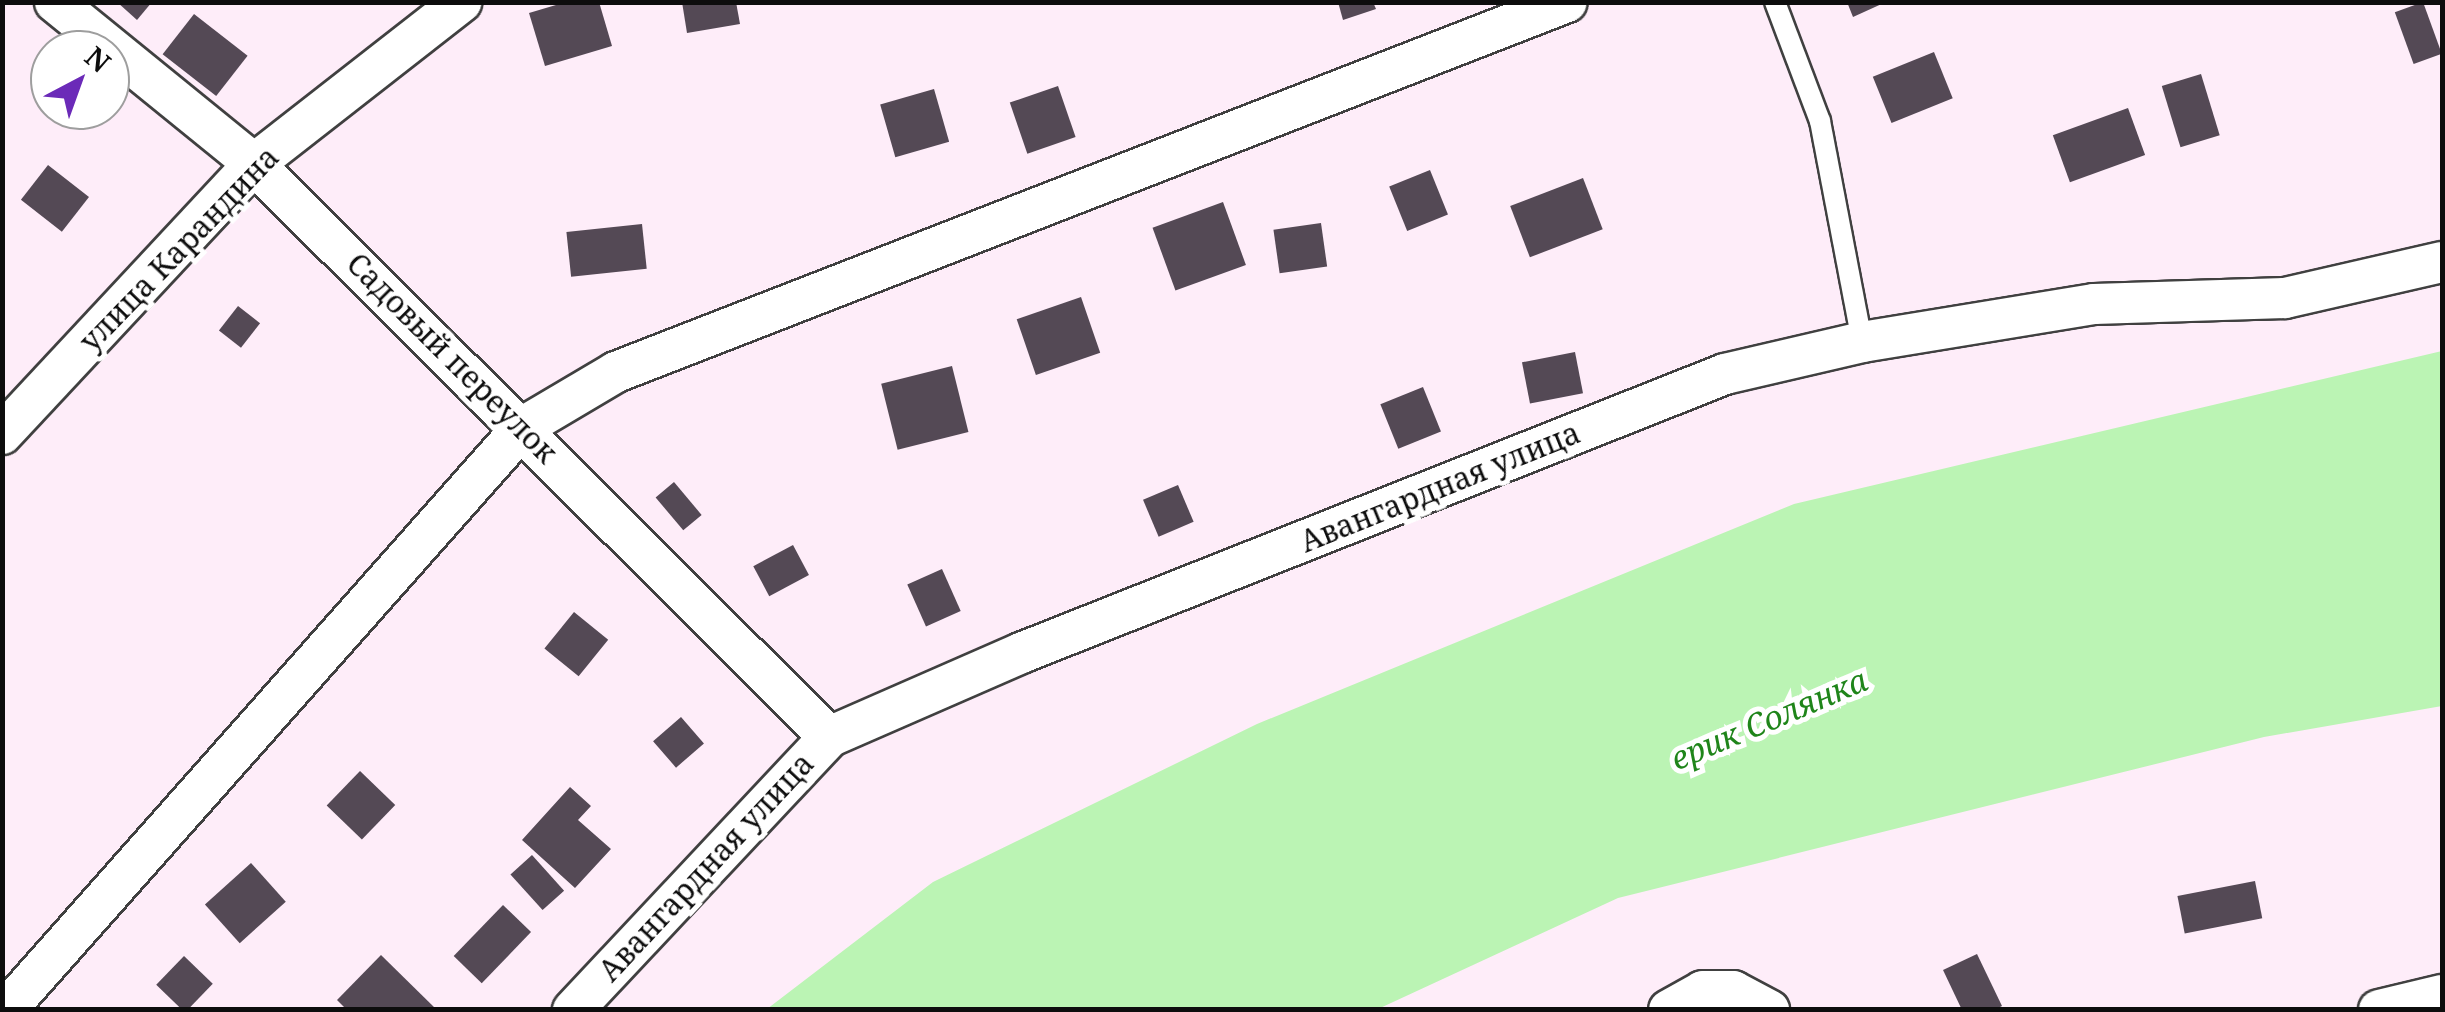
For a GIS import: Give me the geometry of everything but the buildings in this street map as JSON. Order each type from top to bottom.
[{"type":"street","name":"Садовый переулок","points":[[55,2],[254,164],[523,427],[829,737]]},
{"type":"street","name":"улица Карандина","points":[[2,434],[254,164],[461,2]]},
{"type":"street","points":[[6,1010],[523,427],[616,372],[1567,2]]},
{"type":"street","name":"Авангардная улица","points":[[573,1010],[829,737],[1021,653],[1725,374],[1862,342],[2094,304],[2285,298],[2442,262]]},
{"type":"street","points":[[1669,1010],[1704,991],[1733,991],[1769,1010]]},
{"type":"street","points":[[2378,1010],[2442,995]]},
{"type":"lane","points":[[1775,2],[1820,121],[1862,342]]},
{"type":"water","name":"ерик Солянка","points":[[2442,351],[2442,706],[2264,737],[1618,898],[1378,1009],[767,1009],[933,882],[1257,724],[1794,504]]}]
